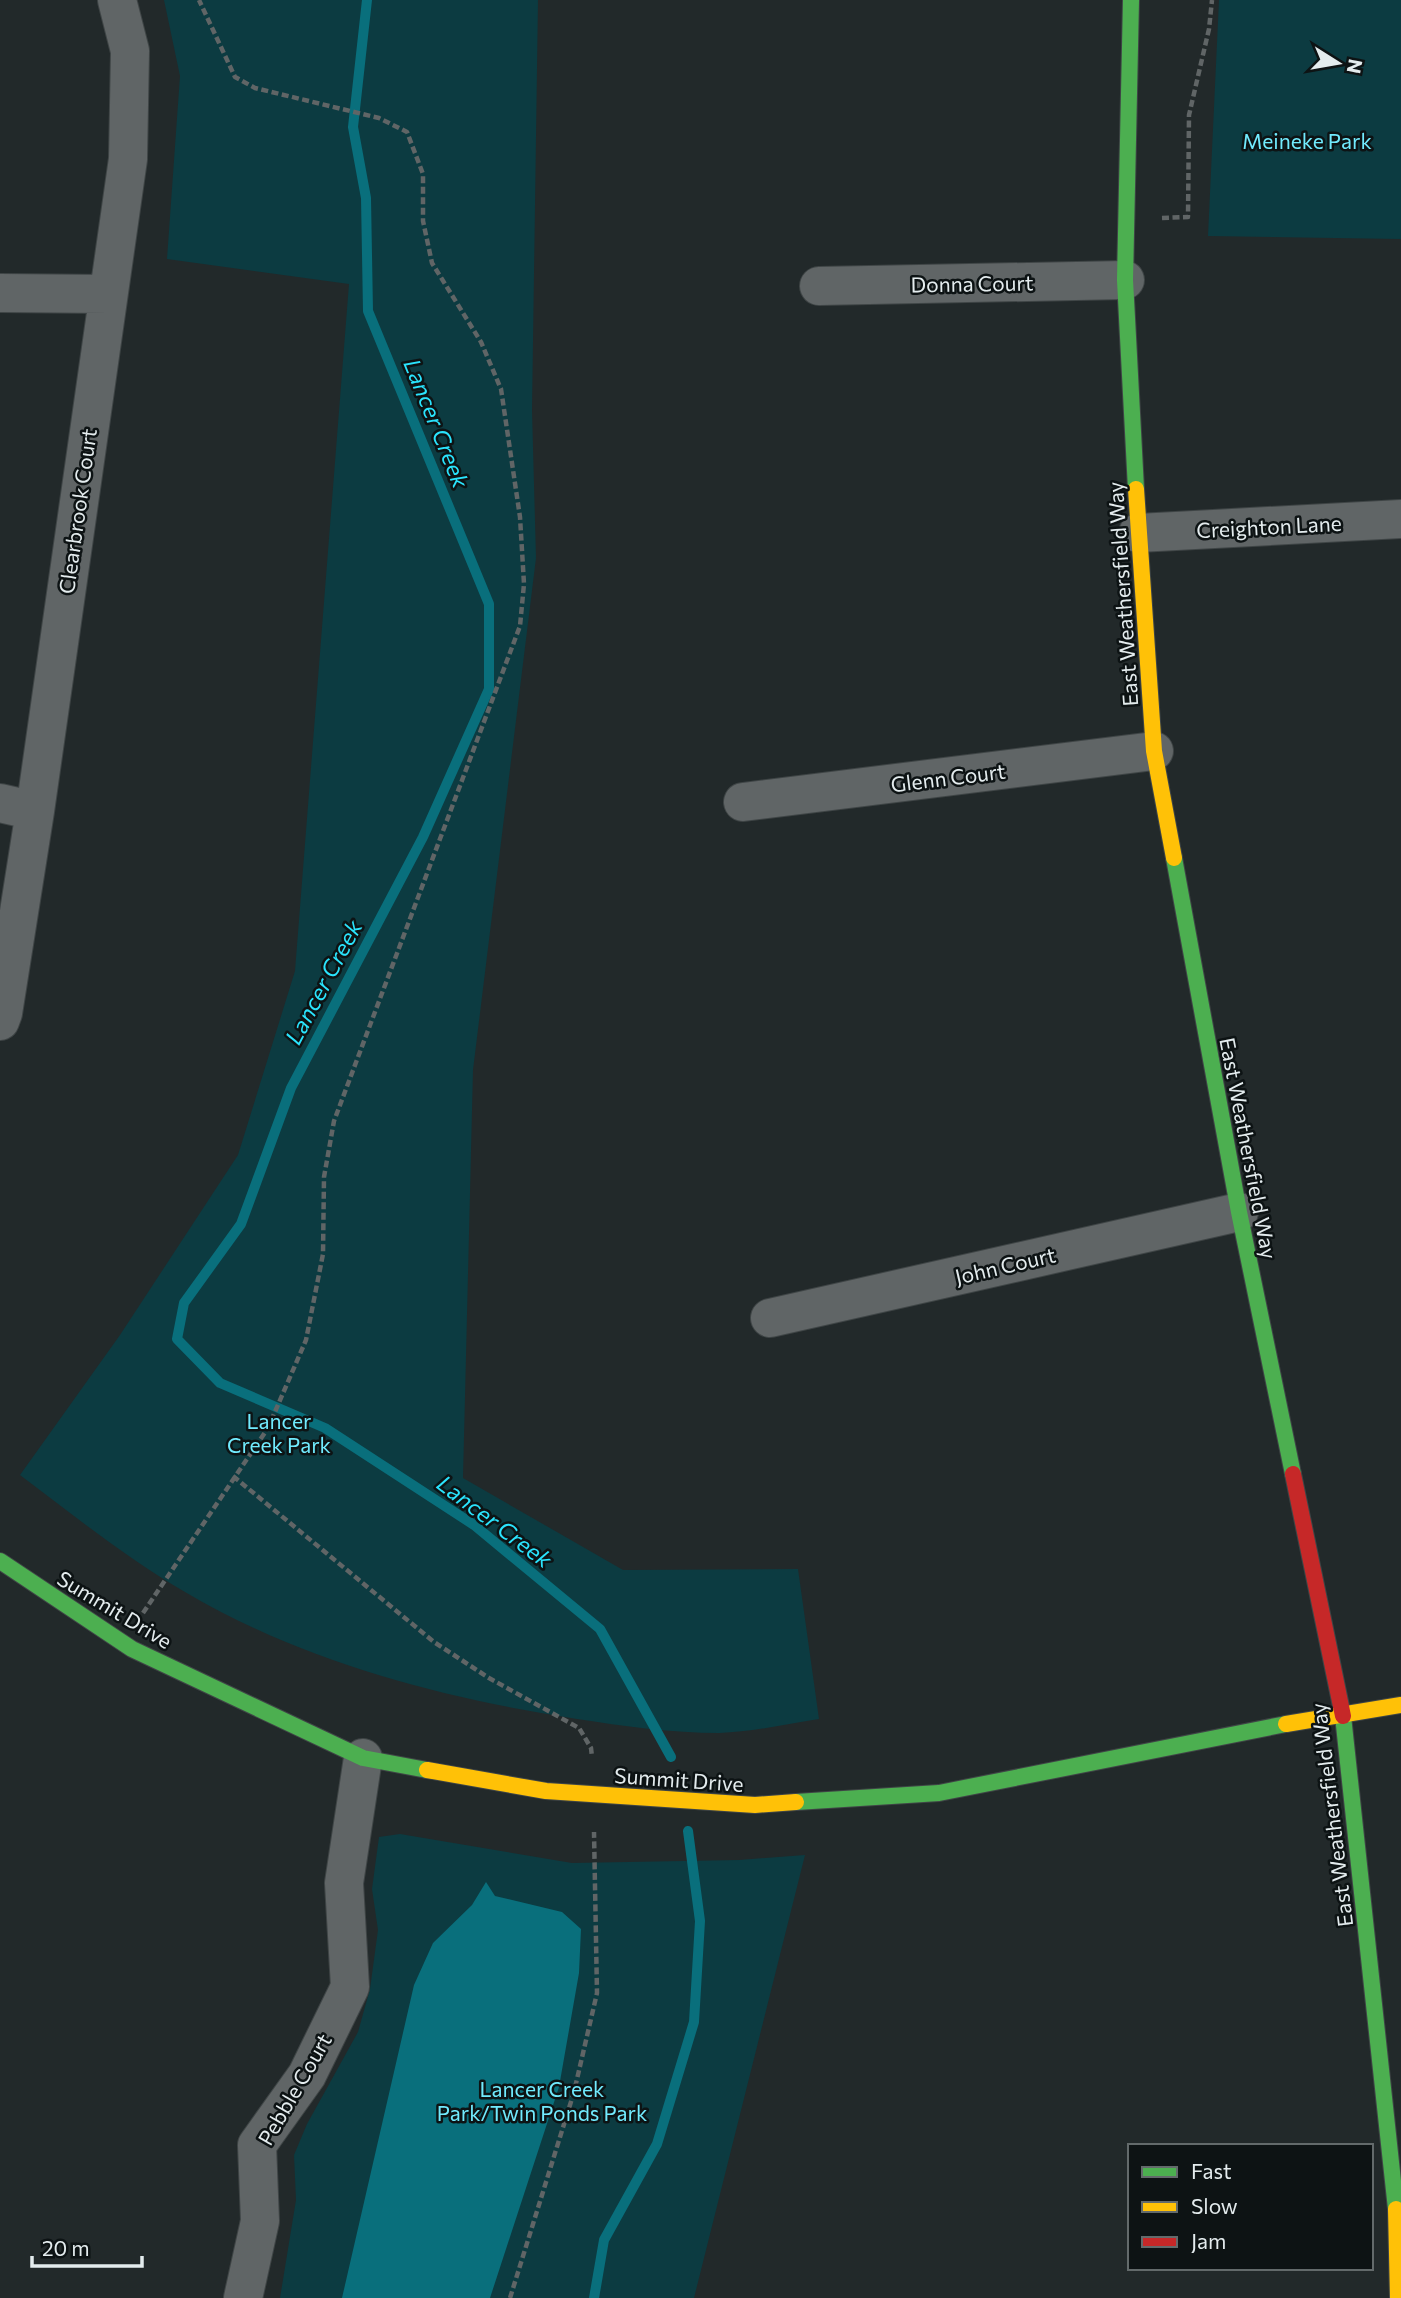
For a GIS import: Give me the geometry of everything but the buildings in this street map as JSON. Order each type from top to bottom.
[{"type":"street","name":"Clearbrook Court","points":[[0,1021],[18,807],[108,294],[128,159],[130,51],[117,0]]},
{"type":"street","name":"East Weathersfield Way","points":[[1131,0],[1125,280],[1138,533],[1154,751],[1239,1212],[1343,1713],[1399,2207],[1398,2298]]},
{"type":"street","name":"Donna Court","points":[[819,286],[1125,280]]},
{"type":"street","points":[[0,293],[108,294]]},
{"type":"street","name":"Creighton Lane","points":[[1138,533],[1401,519]]},
{"type":"street","name":"Glenn Court","points":[[743,802],[1154,751]]},
{"type":"street","name":"John Court","points":[[770,1318],[1239,1212]]},
{"type":"street","name":"Summit Drive","points":[[0,1561],[132,1649],[362,1758],[545,1791],[755,1805],[939,1793],[1343,1713],[1401,1705]]},
{"type":"street","name":"Pebble Court","points":[[243,2298],[260,2221],[257,2145],[307,2075],[350,1987],[344,1883],[362,1758]]},
{"type":"path","points":[[123,1643],[233,1476],[268,1428],[306,1340],[323,1254],[324,1177],[334,1121],[520,625],[524,584],[520,517],[501,389],[481,342],[432,263],[423,221],[423,174],[407,132],[379,118],[255,88],[235,76],[199,0]]},
{"type":"path","points":[[1126,220],[1188,217],[1189,115],[1209,29],[1212,0]]},
{"type":"path","points":[[233,1476],[433,1642],[489,1678],[579,1728],[591,1748],[597,1993],[574,2092],[510,2298]]},
{"type":"green space","name":"Lancer Creek Park","points":[[164,0],[538,0],[532,410],[536,558],[473,1070],[463,1478],[623,1570],[798,1569],[819,1719],[719,1733],[648,1729],[475,1700],[375,1674],[277,1638],[230,1617],[185,1592],[122,1551],[20,1475],[120,1335],[238,1155],[295,971],[349,284],[167,259],[180,76]]},
{"type":"green space","name":"Meineke Park","points":[[1219,0],[1401,0],[1401,239],[1208,236]]},
{"type":"green space","name":"Lancer Creek Park/Twin Ponds Park","points":[[400,1834],[572,1863],[739,1860],[805,1855],[694,2298],[280,2298],[296,2200],[294,2155],[307,2124],[358,2032],[370,1989],[378,1930],[372,1889],[379,1837]]},
{"type":"water","points":[[486,1882],[495,1896],[562,1912],[581,1929],[579,1973],[559,2087],[490,2298],[342,2298],[414,1985],[433,1943],[472,1905]]},
{"type":"waterway","name":"Lancer Creek","points":[[367,0],[353,127],[366,198],[368,311],[489,604],[489,689],[423,837],[291,1088],[241,1224],[184,1303],[177,1339],[220,1383],[325,1428],[474,1525],[600,1629],[671,1757]]},
{"type":"waterway","name":"Lancer Creek","points":[[594,2298],[604,2240],[657,2144],[694,2022],[700,1921],[688,1831]]},
{"type":"traffic: fast","points":[[1131,0],[1125,280],[1136,489]]},
{"type":"traffic: fast","points":[[1174,858],[1239,1212],[1293,1474]]},
{"type":"traffic: fast","points":[[0,1561],[132,1649],[363,1758],[427,1770]]},
{"type":"traffic: fast","points":[[1343,1716],[1396,2209]]},
{"type":"traffic: fast","points":[[796,1802],[939,1793],[1286,1724]]},
{"type":"traffic: slow","points":[[1136,489],[1154,751],[1174,858]]},
{"type":"traffic: slow","points":[[1286,1724],[1401,1705]]},
{"type":"traffic: slow","points":[[427,1770],[546,1791],[755,1805],[796,1802]]},
{"type":"traffic: slow","points":[[1396,2209],[1398,2298]]},
{"type":"traffic: jam","points":[[1293,1474],[1343,1716]]}]
